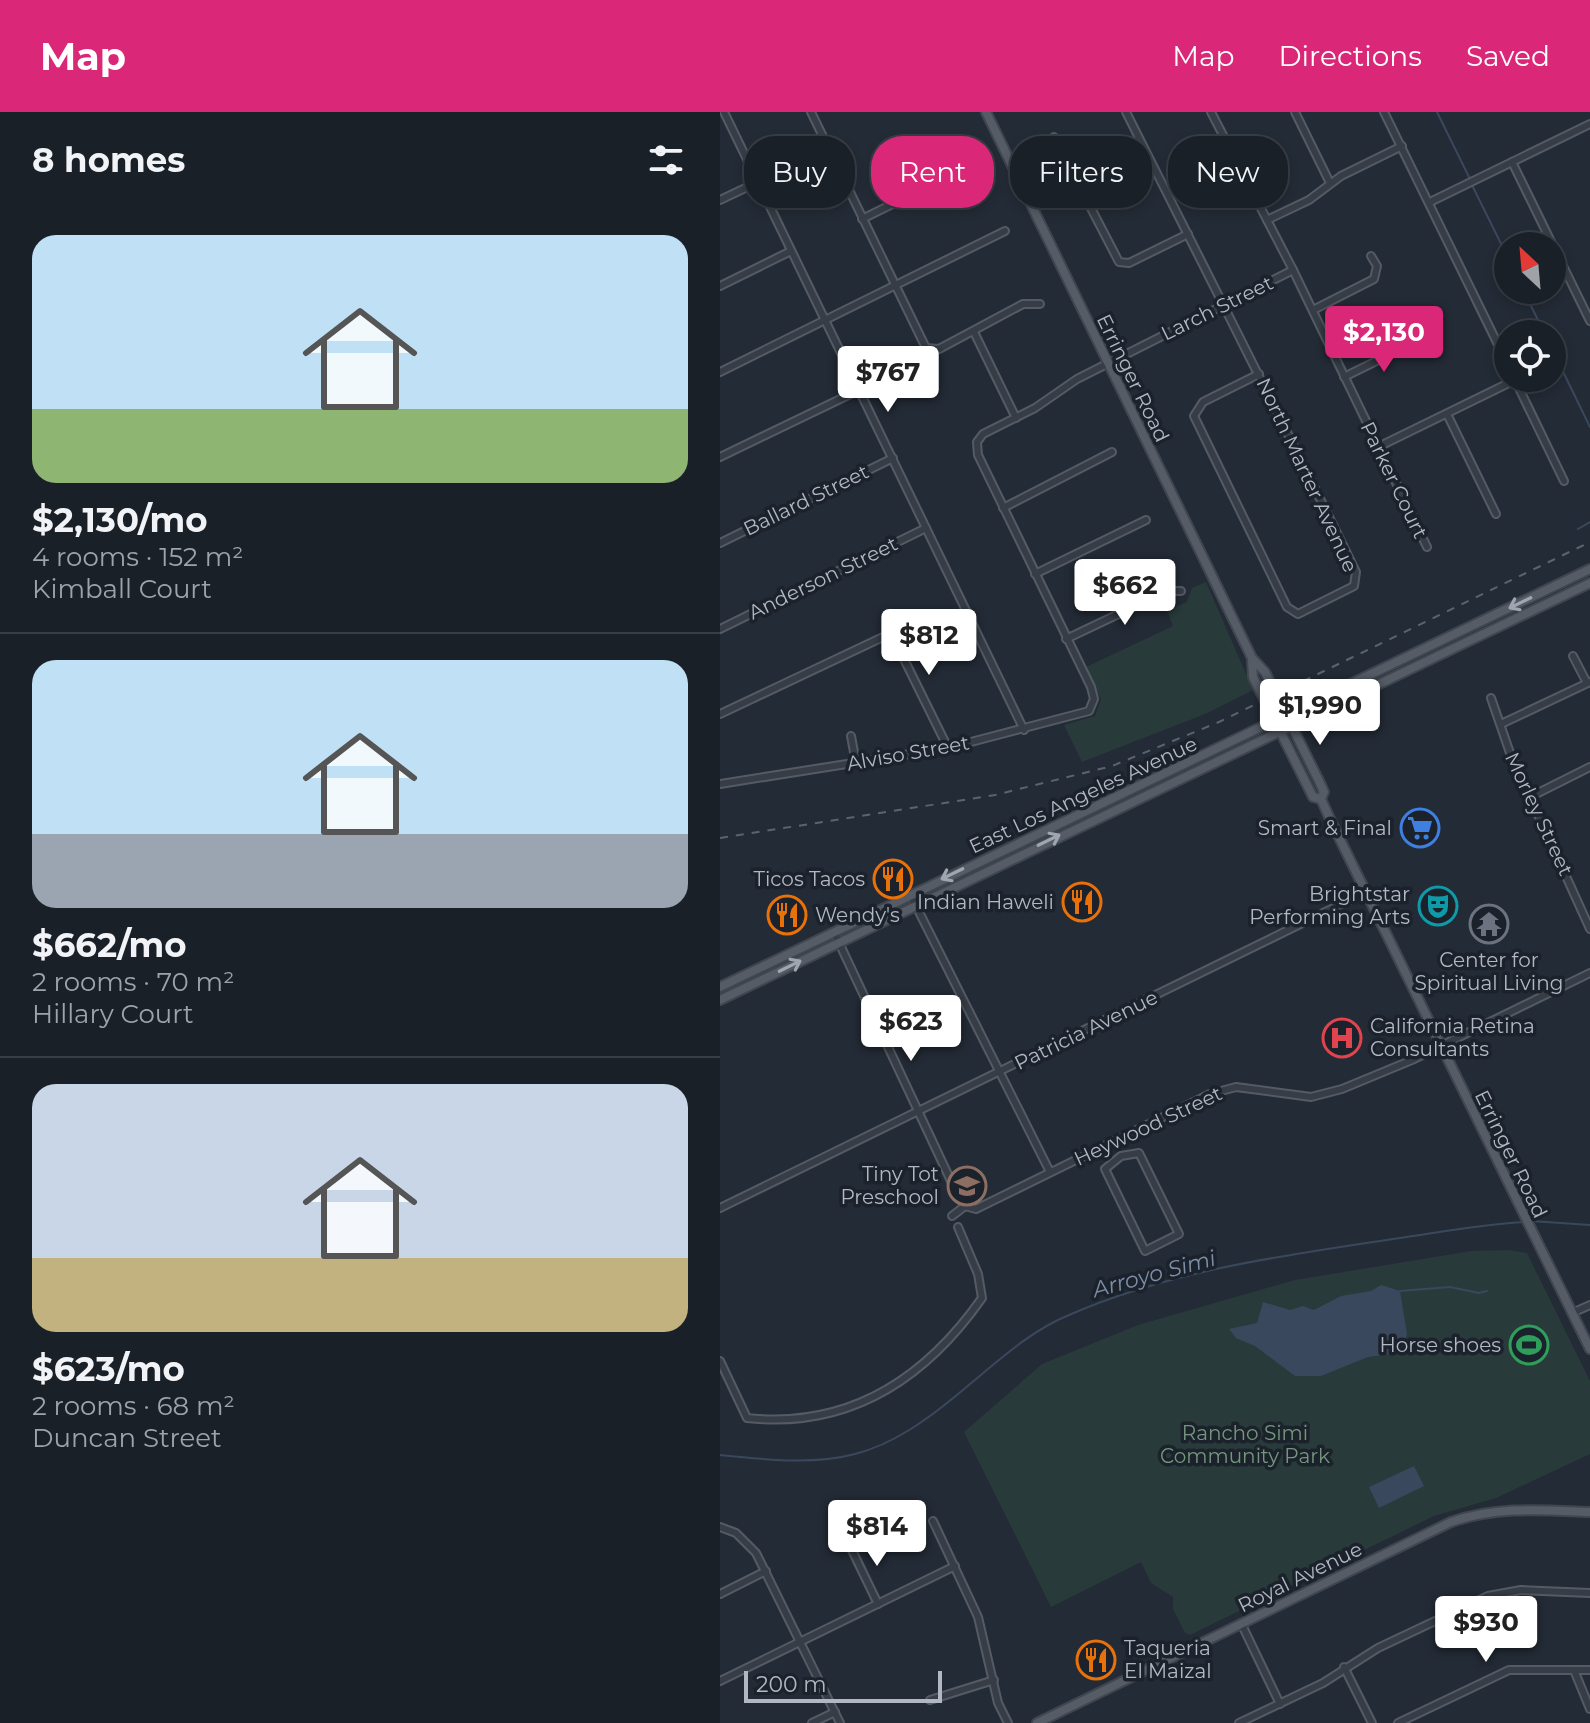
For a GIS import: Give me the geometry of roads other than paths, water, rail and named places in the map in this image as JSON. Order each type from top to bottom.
[{"type":"main road","name":"Erringer Road","points":[[986,112],[1252,658],[1265,672],[1293,728],[1324,792],[1321,799],[1590,1349]]},
{"type":"main road","name":"East Los Angeles Avenue","points":[[720,987],[1590,569]]},
{"type":"main road","name":"East Los Angeles Avenue","points":[[720,1000],[1144,794],[1293,728],[1590,583]]},
{"type":"main road","name":"Erringer Road","points":[[1252,658],[1253,677],[1313,797],[1321,799]]},
{"type":"main road","name":"Royal Avenue","points":[[1037,1723],[1465,1517],[1517,1509],[1590,1512]]},
{"type":"street","points":[[724,112],[744,153]]},
{"type":"street","points":[[811,112],[929,350],[939,349],[974,332],[1023,304],[1040,304]]},
{"type":"street","name":"North Marter Avenue","points":[[1126,112],[1225,304],[1259,374],[1357,577],[1349,588],[1294,613],[1287,607],[1194,416],[1203,402],[1259,374]]},
{"type":"street","name":"Parker Court","points":[[1211,112],[1313,310],[1427,547]]},
{"type":"street","points":[[1295,112],[1330,183]]},
{"type":"street","points":[[1384,112],[1494,336]]},
{"type":"street","points":[[1430,202],[1590,124]]},
{"type":"street","points":[[1267,220],[1309,200],[1330,183],[1402,146]]},
{"type":"street","points":[[1512,162],[1590,321]]},
{"type":"street","points":[[720,200],[744,189]]},
{"type":"street","points":[[770,208],[1024,730]]},
{"type":"street","points":[[862,219],[884,208]]},
{"type":"street","points":[[1091,208],[1119,262],[1129,263],[1188,234]]},
{"type":"street","points":[[720,372],[1005,231]]},
{"type":"street","points":[[720,286],[791,251]]},
{"type":"street","points":[[1313,310],[1374,279],[1377,266],[1371,256]]},
{"type":"street","name":"Larch Street","points":[[1003,508],[978,455],[977,442],[983,434],[1108,363],[1293,270]]},
{"type":"street","points":[[974,332],[1016,418]]},
{"type":"street","points":[[1344,377],[1411,344]]},
{"type":"street","points":[[720,457],[859,390]]},
{"type":"street","points":[[1378,447],[1494,390]]},
{"type":"street","points":[[1521,392],[1564,481]]},
{"type":"street","points":[[1447,414],[1496,514]]},
{"type":"street","points":[[1112,452],[1003,508],[1066,639],[1167,591],[1181,591]]},
{"type":"street","name":"Ballard Street","points":[[720,543],[893,458]]},
{"type":"street","points":[[1035,574],[1146,520]]},
{"type":"street","name":"Anderson Street","points":[[720,629],[926,528]]},
{"type":"street","points":[[720,714],[883,637],[897,645],[948,748]]},
{"type":"street","name":"Alviso Street","points":[[720,784],[948,748],[1083,714],[1091,708],[1094,699],[1066,639]]},
{"type":"street","points":[[1501,724],[1589,682],[1573,656]]},
{"type":"street","name":"Morley Street","points":[[1491,698],[1510,753],[1590,929]]},
{"type":"street","points":[[851,736],[856,763]]},
{"type":"street","points":[[1530,797],[1590,767]]},
{"type":"street","name":"Patricia Avenue","points":[[720,1208],[1366,892]]},
{"type":"street","points":[[910,894],[1050,1172]]},
{"type":"street","points":[[834,932],[837,944],[965,1206],[952,1216]]},
{"type":"street","name":"Heywood Street","points":[[965,1206],[976,1209],[1223,1089],[1251,1087],[1297,1096],[1325,1095],[1441,1046],[1590,973]]},
{"type":"street","points":[[864,1137],[869,1147]]},
{"type":"street","points":[[1113,1141],[1121,1156]]},
{"type":"street","points":[[1139,1153],[1179,1234],[1145,1251],[1105,1169],[1121,1156],[1139,1153]]},
{"type":"street","points":[[720,1361],[747,1418],[812,1417],[866,1402],[903,1381],[958,1332],[982,1298],[978,1274],[958,1227]]},
{"type":"street","points":[[1572,1313],[1590,1305]]},
{"type":"street","points":[[933,1521],[978,1617],[998,1703],[1008,1723]]},
{"type":"street","points":[[723,1528],[750,1545],[766,1571],[840,1723]]},
{"type":"street","points":[[849,1544],[878,1604]]},
{"type":"street","points":[[720,1681],[955,1566]]},
{"type":"street","points":[[720,1594],[766,1571]]},
{"type":"street","points":[[1239,1723],[1323,1683],[1344,1667],[1488,1596],[1521,1590],[1590,1593]]},
{"type":"street","points":[[1241,1623],[1280,1704]]},
{"type":"street","points":[[1344,1667],[1372,1723]]},
{"type":"street","points":[[1398,1723],[1509,1670],[1590,1670]]},
{"type":"street","points":[[1574,1670],[1590,1709]]},
{"type":"street","points":[[930,1700],[994,1680]]},
{"type":"street","points":[[812,1723],[835,1712]]},
{"type":"water","points":[[1381,1285],[1400,1291],[1407,1334],[1404,1343],[1390,1354],[1368,1357],[1321,1376],[1295,1376],[1255,1346],[1236,1338],[1229,1329],[1257,1323],[1263,1302],[1290,1310],[1303,1306],[1314,1310],[1341,1296],[1371,1291]]},
{"type":"water","points":[[1414,1466],[1424,1486],[1379,1508],[1369,1487]]},
{"type":"waterway","points":[[1437,112],[1470,179]]},
{"type":"waterway","points":[[1472,185],[1495,232]]},
{"type":"waterway","points":[[1530,304],[1538,320]]},
{"type":"waterway","points":[[1566,378],[1590,427]]},
{"type":"waterway","points":[[1578,529],[1590,522]]},
{"type":"waterway","name":"Arroyo Simi","points":[[1531,1221],[1590,1225]]},
{"type":"waterway","name":"Arroyo Simi","points":[[720,1455],[761,1459],[827,1459],[882,1445],[938,1410],[1042,1329],[1069,1315],[1147,1287],[1269,1258],[1525,1222]]},
{"type":"waterway","points":[[1400,1291],[1450,1287],[1479,1293],[1487,1291]]},
{"type":"railway","points":[[720,838],[995,795],[1112,766],[1219,722],[1590,542]]},
{"type":"place","name":"Smart & Final","points":[[1420,828]]},
{"type":"place","name":"Ticos Tacos","points":[[893,879]]},
{"type":"place","name":"Indian Haweli","points":[[1082,902]]},
{"type":"place","name":"Brightstar Performing Arts","points":[[1438,906]]},
{"type":"place","name":"Wendy's","points":[[787,915]]},
{"type":"place","name":"Center for Spiritual Living","points":[[1489,924]]},
{"type":"place","name":"California Retina Consultants","points":[[1342,1038]]},
{"type":"place","name":"Tiny Tot Preschool","points":[[967,1186]]},
{"type":"place","name":"Horse shoes","points":[[1529,1345]]},
{"type":"place","name":"Taqueria El Maizal","points":[[1096,1660]]},
{"type":"park label","name":"Rancho Simi Community Park","points":[[1245,1444]]}]
